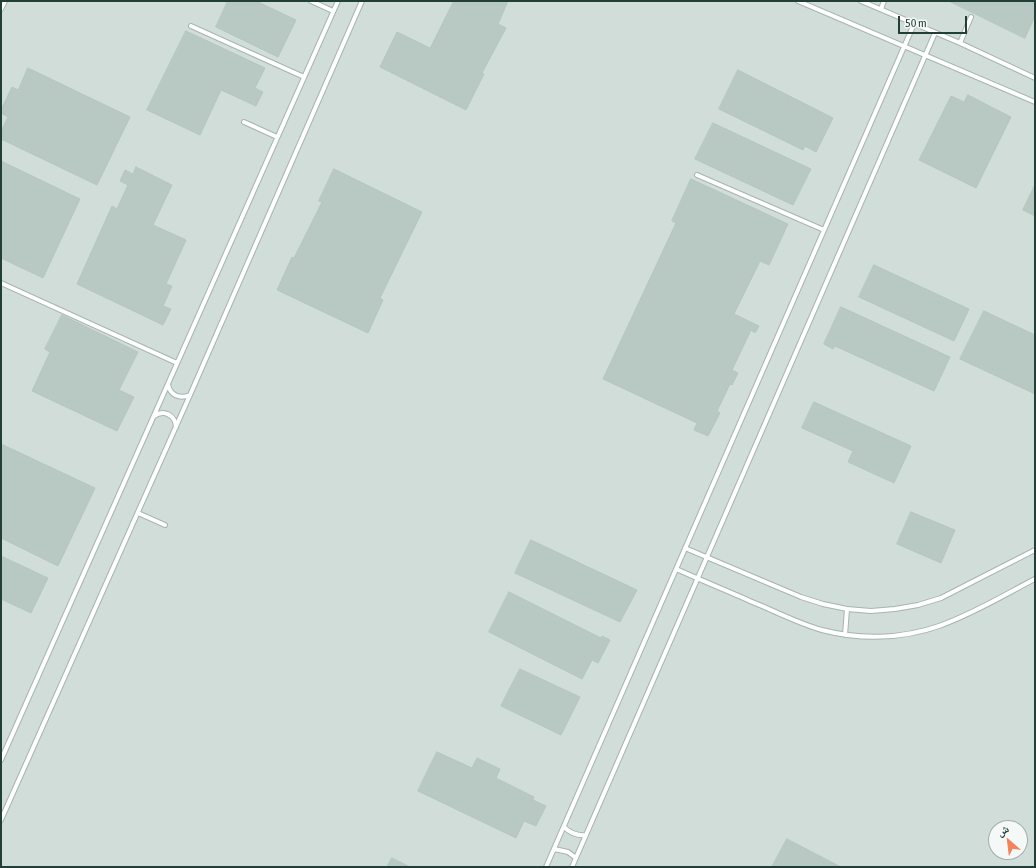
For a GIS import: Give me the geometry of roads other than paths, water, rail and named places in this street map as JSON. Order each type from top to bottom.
[{"type":"lane","points":[[1,9],[5,1]]},
{"type":"lane","points":[[311,1],[333,11]]},
{"type":"lane","points":[[1,760],[338,1]]},
{"type":"lane","points":[[1,820],[176,427],[362,1]]},
{"type":"lane","points":[[798,1],[1035,102]]},
{"type":"lane","points":[[861,1],[960,43],[1035,78]]},
{"type":"lane","points":[[881,9],[884,1]]},
{"type":"lane","points":[[960,43],[971,17]]},
{"type":"lane","points":[[546,867],[914,24]]},
{"type":"lane","points":[[191,26],[304,77]]},
{"type":"lane","points":[[572,867],[935,32]]},
{"type":"lane","points":[[244,122],[277,137]]},
{"type":"lane","points":[[697,175],[824,230]]},
{"type":"lane","points":[[1,283],[177,363]]},
{"type":"lane","points":[[168,384],[169,389],[176,396],[180,397],[190,395]]},
{"type":"lane","points":[[153,416],[166,413],[174,419],[176,427]]},
{"type":"lane","points":[[138,513],[165,525]]},
{"type":"lane","points":[[685,548],[800,596],[823,604],[847,609],[877,610],[918,605],[941,598],[1035,550]]},
{"type":"lane","points":[[676,569],[799,622],[822,630],[845,635],[869,637],[916,633],[939,626],[961,617],[1035,579]]},
{"type":"lane","points":[[845,635],[847,609]]},
{"type":"lane","points":[[564,827],[576,835],[586,835]]},
{"type":"lane","points":[[554,849],[568,852],[576,858]]}]
